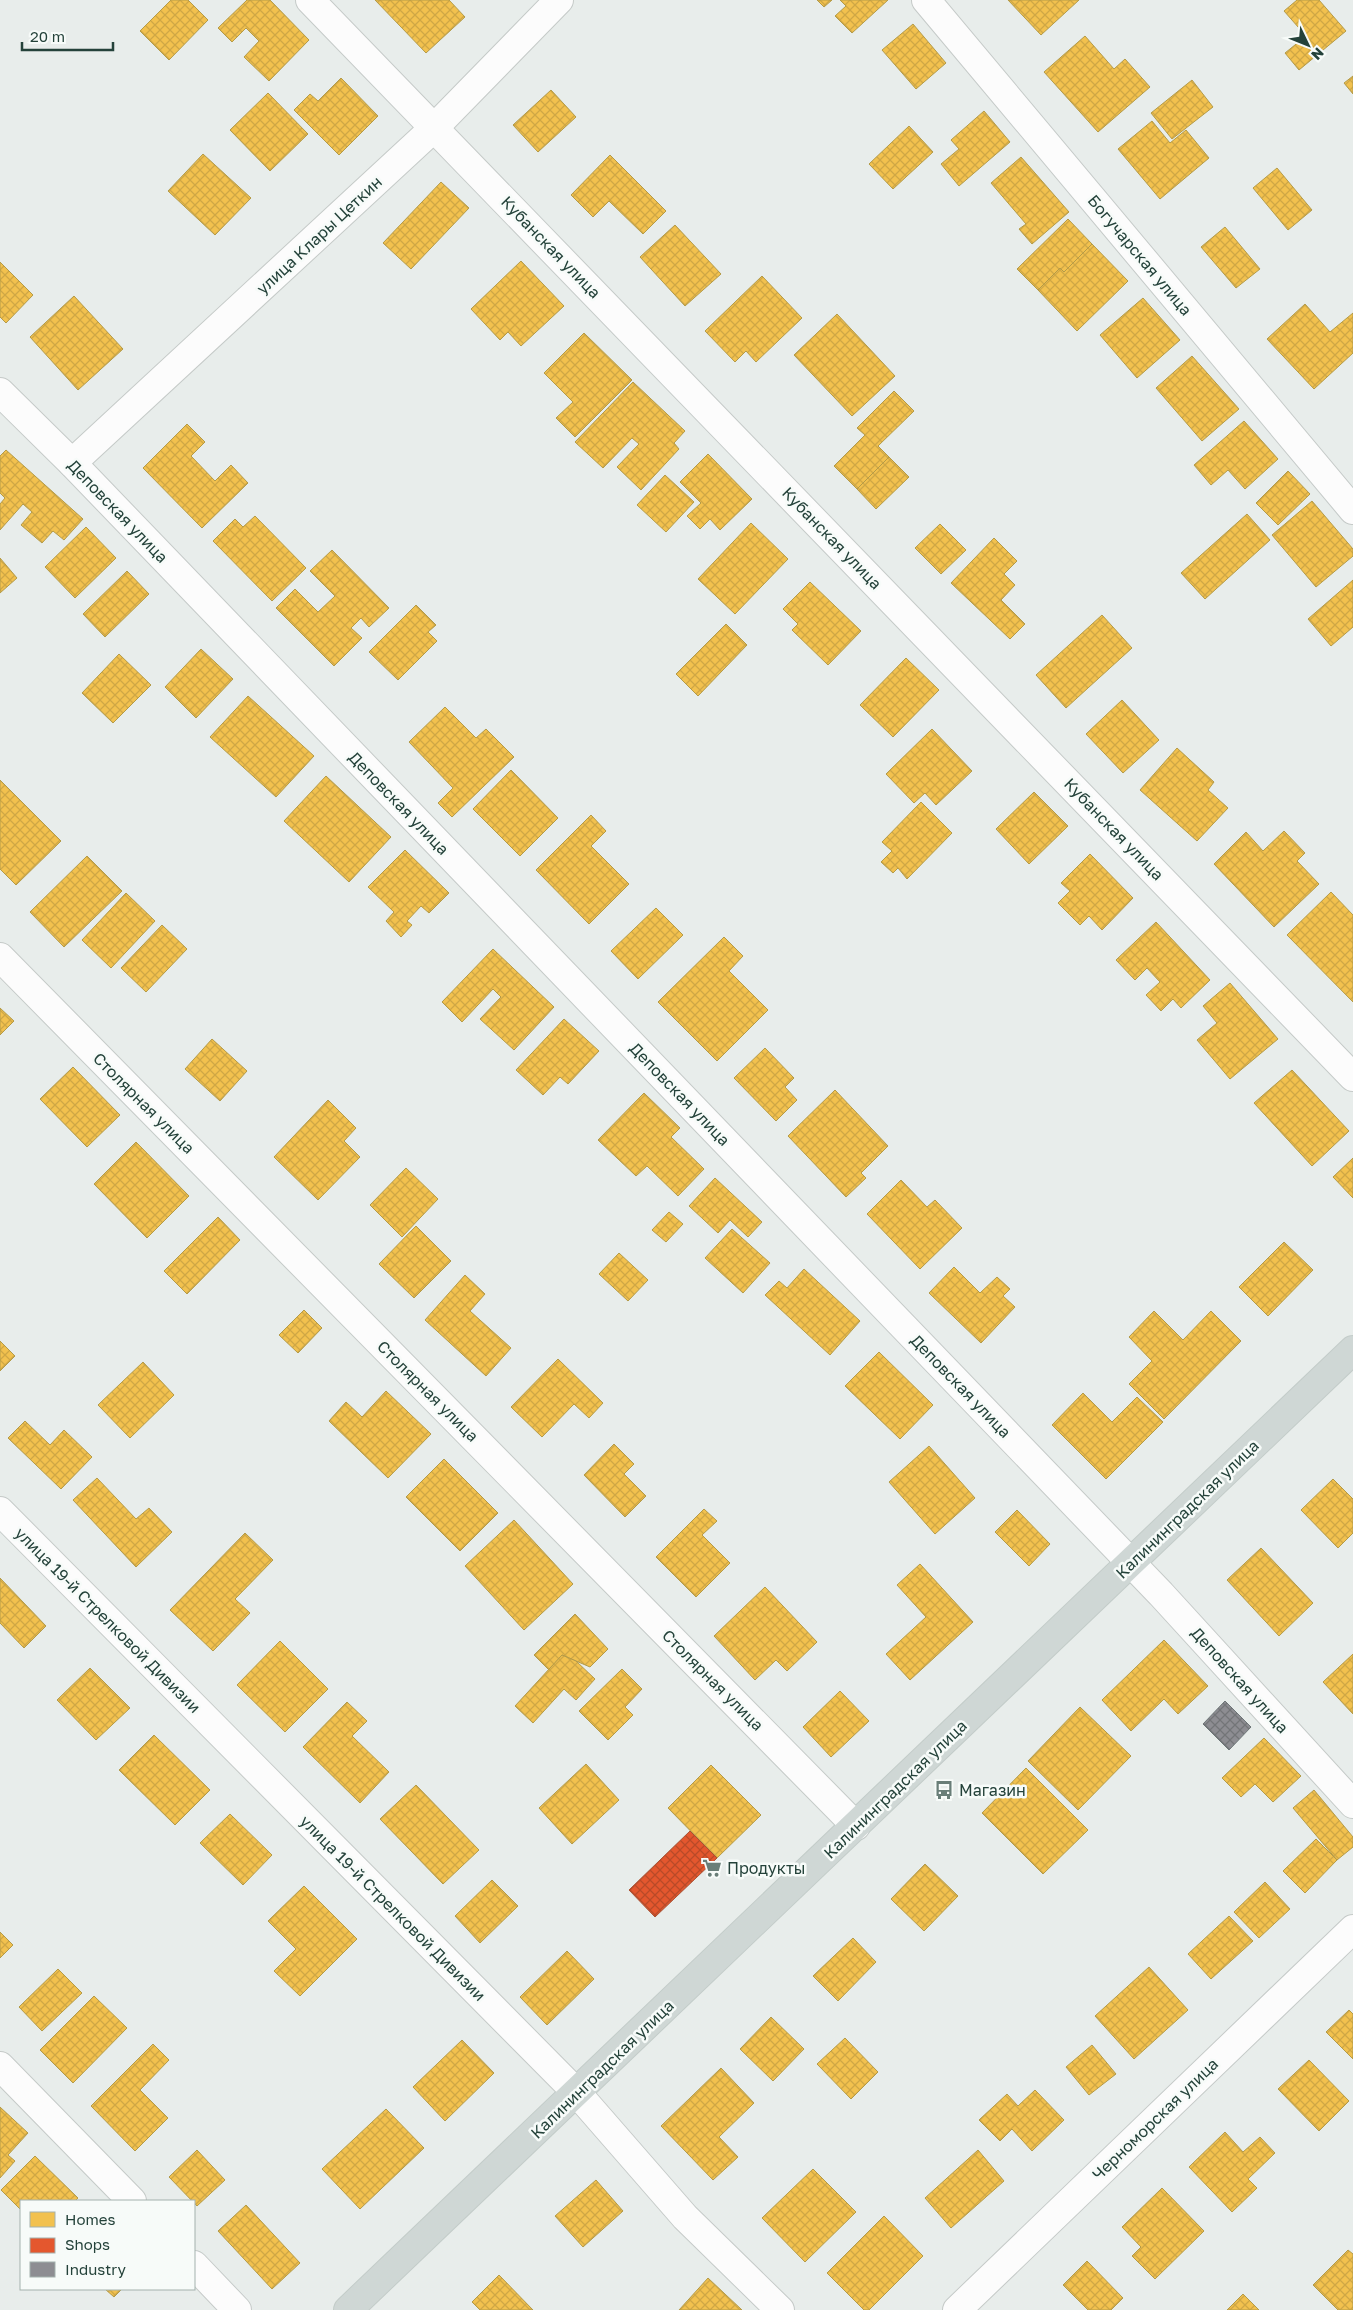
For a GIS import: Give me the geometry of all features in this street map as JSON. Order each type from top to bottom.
[{"type":"main road","name":"Калининградская улица","points":[[348,2310],[1353,1350]]},
{"type":"street","name":"Кубанская улица","points":[[310,0],[1353,1077]]},
{"type":"street","name":"улица Клары Цеткин","points":[[72,463],[435,127],[559,0]]},
{"type":"street","name":"Богучарская улица","points":[[926,0],[1353,510]]},
{"type":"street","name":"Деповская улица","points":[[0,392],[72,463],[1130,1563],[1353,1804]]},
{"type":"street","name":"Столярная улица","points":[[0,957],[856,1826]]},
{"type":"street","name":"улица 19-й Стрелковой Дивизии","points":[[0,1511],[577,2093],[685,2217],[780,2310]]},
{"type":"street","name":"Черноморская улица","points":[[957,2310],[1353,1929]]},
{"type":"street","points":[[0,2066],[131,2200]]},
{"type":"street","points":[[195,2266],[237,2310]]},
{"type":"building: Homes","points":[[171,0],[188,0],[208,20],[169,60],[140,31]]},
{"type":"building: Homes","points":[[247,0],[270,0],[309,40],[269,81],[244,57],[259,41],[246,28],[232,42],[218,28]]},
{"type":"building: Homes","points":[[375,0],[449,0],[465,17],[426,53]]},
{"type":"building: Homes","points":[[817,0],[832,0],[824,7]]},
{"type":"building: Homes","points":[[840,0],[888,0],[852,33],[835,16],[846,6]]},
{"type":"building: Homes","points":[[1008,0],[1079,0],[1041,35]]},
{"type":"building: Homes","points":[[1297,0],[1319,0],[1346,31],[1299,70],[1285,53],[1306,36],[1284,11]]},
{"type":"building: Homes","points":[[913,24],[946,63],[916,89],[882,50]]},
{"type":"building: Homes","points":[[1085,36],[1114,69],[1125,59],[1150,87],[1098,132],[1044,72]]},
{"type":"building: Homes","points":[[1353,76],[1353,94],[1344,83]]},
{"type":"building: Homes","points":[[341,78],[378,116],[339,155],[294,110],[310,94],[318,101]]},
{"type":"building: Homes","points":[[1192,80],[1213,107],[1172,139],[1151,113]]},
{"type":"building: Homes","points":[[551,90],[576,117],[538,152],[513,125]]},
{"type":"building: Homes","points":[[268,93],[308,134],[270,171],[230,130]]},
{"type":"building: Homes","points":[[984,111],[1010,142],[959,186],[941,164],[959,149],[951,140]]},
{"type":"building: Homes","points":[[1152,121],[1170,143],[1186,130],[1209,158],[1160,199],[1118,149]]},
{"type":"building: Homes","points":[[909,126],[933,152],[893,189],[869,164]]},
{"type":"building: Homes","points":[[203,154],[251,198],[215,235],[168,191]]},
{"type":"building: Homes","points":[[610,155],[666,211],[643,234],[609,201],[593,217],[571,195]]},
{"type":"building: Homes","points":[[1021,157],[1069,212],[1032,244],[1019,229],[1026,224],[991,183]]},
{"type":"building: Homes","points":[[1277,168],[1312,210],[1288,230],[1253,188]]},
{"type":"building: Homes","points":[[441,182],[469,208],[411,269],[383,243]]},
{"type":"building: Homes","points":[[1068,219],[1092,244],[1064,272],[1060,268],[1038,290],[1017,269]]},
{"type":"building: Homes","points":[[675,225],[721,274],[685,306],[640,257]]},
{"type":"building: Homes","points":[[1225,227],[1260,269],[1236,288],[1201,247]]},
{"type":"building: Homes","points":[[1092,244],[1128,281],[1077,331],[1038,290],[1060,268],[1064,272]]},
{"type":"building: Homes","points":[[521,261],[564,306],[521,346],[508,332],[500,340],[471,309]]},
{"type":"building: Homes","points":[[0,262],[33,295],[6,323],[0,317]]},
{"type":"building: Homes","points":[[762,276],[802,318],[756,362],[746,351],[735,362],[705,331]]},
{"type":"building: Homes","points":[[74,296],[123,349],[78,390],[30,337]]},
{"type":"building: Homes","points":[[1143,298],[1180,340],[1137,378],[1100,335]]},
{"type":"building: Homes","points":[[1305,304],[1330,332],[1353,313],[1353,353],[1314,389],[1267,339]]},
{"type":"building: Homes","points":[[837,314],[895,376],[852,416],[794,355]]},
{"type":"building: Homes","points":[[584,333],[632,380],[575,437],[556,418],[573,402],[544,373]]},
{"type":"building: Homes","points":[[1192,356],[1239,409],[1202,441],[1156,388]]},
{"type":"building: Homes","points":[[633,382],[685,431],[674,443],[679,449],[641,490],[617,467],[639,444],[632,438],[603,468],[575,442]]},
{"type":"building: Homes","points":[[894,391],[914,411],[878,446],[889,457],[857,489],[834,466],[865,435],[857,428]]},
{"type":"building: Homes","points":[[1244,421],[1278,459],[1245,489],[1228,470],[1211,485],[1194,465]]},
{"type":"building: Homes","points":[[187,424],[205,442],[191,456],[215,481],[231,465],[248,483],[202,528],[143,468]]},
{"type":"building: Homes","points":[[6,450],[83,519],[64,540],[53,531],[42,543],[21,525],[32,512],[23,504],[0,530],[0,504],[5,498],[0,493],[0,456]]},
{"type":"building: Homes","points":[[708,454],[752,499],[720,530],[710,519],[700,529],[687,516],[701,503],[680,482]]},
{"type":"building: Homes","points":[[889,457],[909,477],[876,509],[857,489]]},
{"type":"building: Homes","points":[[1288,471],[1310,494],[1278,525],[1256,503]]},
{"type":"building: Homes","points":[[665,475],[694,502],[666,532],[637,505]]},
{"type":"building: Homes","points":[[1312,501],[1353,549],[1353,556],[1316,587],[1272,535]]},
{"type":"building: Homes","points":[[1247,514],[1270,540],[1205,599],[1181,573]]},
{"type":"building: Homes","points":[[255,516],[306,568],[272,601],[213,541],[235,519],[243,527]]},
{"type":"building: Homes","points":[[751,523],[788,559],[735,614],[698,579]]},
{"type":"building: Homes","points":[[940,524],[966,550],[941,574],[915,548]]},
{"type":"building: Homes","points":[[86,527],[116,558],[75,598],[45,567]]},
{"type":"building: Homes","points":[[994,538],[1017,561],[1004,574],[1015,585],[1001,600],[1025,624],[1010,639],[951,583]]},
{"type":"building: Homes","points":[[332,550],[389,608],[369,627],[361,618],[351,628],[362,638],[334,666],[276,608],[295,589],[318,612],[335,596],[310,571]]},
{"type":"building: Homes","points":[[0,558],[17,578],[0,593]]},
{"type":"building: Homes","points":[[127,571],[149,594],[105,637],[83,614]]},
{"type":"building: Homes","points":[[1353,580],[1353,627],[1331,646],[1308,619]]},
{"type":"building: Homes","points":[[810,582],[861,631],[828,665],[792,630],[798,624],[783,609]]},
{"type":"building: Homes","points":[[416,605],[436,625],[428,632],[437,641],[398,680],[369,652]]},
{"type":"building: Homes","points":[[1102,615],[1132,648],[1066,708],[1036,675]]},
{"type":"building: Homes","points":[[726,624],[747,645],[698,696],[676,674]]},
{"type":"building: Homes","points":[[201,649],[233,679],[196,718],[165,687]]},
{"type":"building: Homes","points":[[119,654],[151,685],[113,723],[82,693]]},
{"type":"building: Homes","points":[[906,658],[939,690],[893,737],[860,705]]},
{"type":"building: Homes","points":[[248,696],[314,756],[276,797],[210,737]]},
{"type":"building: Homes","points":[[1122,700],[1159,740],[1123,773],[1086,734]]},
{"type":"building: Homes","points":[[445,707],[476,738],[486,729],[514,757],[452,817],[438,803],[453,788],[409,742]]},
{"type":"building: Homes","points":[[932,729],[972,771],[936,805],[925,793],[914,803],[886,774]]},
{"type":"building: Homes","points":[[1177,748],[1214,782],[1208,790],[1228,808],[1197,841],[1140,790]]},
{"type":"building: Homes","points":[[511,770],[558,818],[520,856],[473,809]]},
{"type":"building: Homes","points":[[326,776],[391,837],[349,882],[284,821]]},
{"type":"building: Homes","points":[[0,780],[61,841],[16,885],[0,869]]},
{"type":"building: Homes","points":[[1034,792],[1068,826],[1029,864],[996,829]]},
{"type":"building: Homes","points":[[921,802],[952,833],[907,879],[898,868],[893,873],[881,862],[892,851],[882,842]]},
{"type":"building: Homes","points":[[591,815],[606,831],[591,846],[629,884],[589,924],[536,870]]},
{"type":"building: Homes","points":[[1284,831],[1305,853],[1297,861],[1319,884],[1274,927],[1214,864],[1246,832],[1263,851]]},
{"type":"building: Homes","points":[[405,850],[449,893],[429,913],[421,906],[407,921],[412,925],[401,937],[386,921],[394,912],[368,887]]},
{"type":"building: Homes","points":[[1090,854],[1133,898],[1102,930],[1089,916],[1080,925],[1058,903],[1070,891],[1061,883]]},
{"type":"building: Homes","points":[[87,856],[122,891],[64,947],[30,912]]},
{"type":"building: Homes","points":[[1331,892],[1353,915],[1353,1002],[1287,935]]},
{"type":"building: Homes","points":[[126,893],[155,921],[111,968],[82,940]]},
{"type":"building: Homes","points":[[656,908],[683,935],[638,979],[611,951]]},
{"type":"building: Homes","points":[[1156,922],[1210,980],[1181,1008],[1173,999],[1161,1011],[1146,995],[1160,982],[1147,968],[1135,980],[1116,960]]},
{"type":"building: Homes","points":[[162,925],[187,949],[146,992],[121,968]]},
{"type":"building: Homes","points":[[724,937],[743,956],[729,971],[768,1010],[717,1061],[658,1002]]},
{"type":"building: Homes","points":[[493,949],[554,1007],[514,1050],[480,1019],[501,997],[493,989],[462,1022],[442,1002]]},
{"type":"building: Homes","points":[[1230,983],[1278,1039],[1230,1079],[1197,1040],[1217,1023],[1203,1006]]},
{"type":"building: Homes","points":[[0,1008],[14,1021],[0,1035]]},
{"type":"building: Homes","points":[[564,1019],[599,1051],[568,1084],[560,1077],[543,1095],[516,1070]]},
{"type":"building: Homes","points":[[212,1039],[247,1071],[220,1101],[185,1069]]},
{"type":"building: Homes","points":[[765,1048],[794,1078],[785,1087],[797,1100],[776,1121],[734,1078]]},
{"type":"building: Homes","points":[[73,1067],[120,1115],[87,1147],[40,1099]]},
{"type":"building: Homes","points":[[1292,1070],[1349,1131],[1312,1166],[1254,1103]]},
{"type":"building: Homes","points":[[835,1090],[888,1146],[861,1173],[866,1178],[846,1197],[788,1136]]},
{"type":"building: Homes","points":[[644,1093],[680,1128],[671,1137],[704,1169],[678,1196],[647,1166],[636,1176],[598,1140]]},
{"type":"building: Homes","points":[[328,1100],[356,1128],[344,1141],[360,1157],[318,1200],[274,1157]]},
{"type":"building: Homes","points":[[136,1142],[189,1196],[147,1238],[94,1184]]},
{"type":"building: Homes","points":[[1353,1158],[1353,1198],[1333,1177]]},
{"type":"building: Homes","points":[[406,1168],[438,1199],[402,1237],[370,1205]]},
{"type":"building: Homes","points":[[715,1178],[762,1222],[748,1237],[730,1220],[718,1233],[689,1206]]},
{"type":"building: Homes","points":[[901,1180],[927,1207],[935,1200],[962,1228],[920,1269],[867,1214]]},
{"type":"building: Homes","points":[[669,1212],[683,1224],[666,1242],[652,1230]]},
{"type":"building: Homes","points":[[218,1217],[240,1240],[187,1294],[164,1271]]},
{"type":"building: Homes","points":[[416,1226],[451,1261],[414,1298],[379,1264]]},
{"type":"building: Homes","points":[[732,1229],[770,1263],[743,1293],[705,1258]]},
{"type":"building: Homes","points":[[1284,1242],[1313,1270],[1268,1316],[1239,1287]]},
{"type":"building: Homes","points":[[619,1253],[648,1280],[628,1301],[599,1274]]},
{"type":"building: Homes","points":[[954,1267],[980,1293],[997,1277],[1010,1289],[1003,1296],[1015,1307],[981,1343],[929,1293]]},
{"type":"building: Homes","points":[[804,1269],[860,1321],[830,1355],[765,1295],[779,1281],[787,1288]]},
{"type":"building: Homes","points":[[465,1275],[485,1294],[470,1311],[511,1348],[486,1376],[425,1320]]},
{"type":"building: Homes","points":[[304,1310],[322,1328],[298,1353],[279,1335]]},
{"type":"building: Homes","points":[[1154,1311],[1183,1340],[1211,1311],[1241,1341],[1164,1419],[1129,1384],[1152,1361],[1129,1337]]},
{"type":"building: Homes","points":[[0,1341],[15,1356],[0,1371]]},
{"type":"building: Homes","points":[[879,1352],[933,1405],[900,1439],[845,1386]]},
{"type":"building: Homes","points":[[558,1359],[603,1403],[589,1418],[574,1404],[542,1437],[511,1407]]},
{"type":"building: Homes","points":[[143,1362],[174,1395],[130,1438],[98,1405]]},
{"type":"building: Homes","points":[[386,1391],[431,1434],[388,1478],[329,1421],[346,1402],[362,1417]]},
{"type":"building: Homes","points":[[1083,1393],[1112,1422],[1137,1397],[1163,1422],[1106,1479],[1052,1425]]},
{"type":"building: Homes","points":[[25,1421],[50,1445],[64,1430],[92,1457],[61,1489],[8,1438]]},
{"type":"building: Homes","points":[[614,1444],[634,1464],[624,1474],[646,1496],[625,1517],[584,1475]]},
{"type":"building: Homes","points":[[929,1446],[975,1498],[935,1534],[889,1482]]},
{"type":"building: Homes","points":[[444,1459],[498,1513],[460,1551],[406,1497]]},
{"type":"building: Homes","points":[[97,1478],[136,1519],[149,1508],[172,1532],[136,1567],[73,1500]]},
{"type":"building: Homes","points":[[1333,1479],[1353,1499],[1353,1533],[1338,1548],[1301,1510]]},
{"type":"building: Homes","points":[[704,1509],[717,1521],[702,1535],[730,1563],[696,1597],[656,1557]]},
{"type":"building: Homes","points":[[1017,1510],[1050,1544],[1029,1566],[995,1532]]},
{"type":"building: Homes","points":[[514,1520],[573,1584],[524,1630],[465,1566]]},
{"type":"building: Homes","points":[[245,1533],[273,1560],[235,1599],[250,1613],[213,1651],[170,1610]]},
{"type":"building: Homes","points":[[1261,1548],[1313,1603],[1279,1636],[1227,1580]]},
{"type":"building: Homes","points":[[920,1564],[973,1622],[910,1680],[886,1654],[926,1617],[897,1585]]},
{"type":"building: Homes","points":[[0,1578],[46,1626],[24,1648],[0,1623]]},
{"type":"building: Homes","points":[[765,1587],[817,1642],[787,1671],[776,1660],[755,1680],[714,1636]]},
{"type":"building: Homes","points":[[575,1614],[608,1649],[590,1667],[562,1655],[549,1670],[534,1655]]},
{"type":"building: Homes","points":[[1164,1640],[1208,1686],[1178,1714],[1164,1699],[1131,1731],[1102,1700]]},
{"type":"building: Homes","points":[[280,1641],[328,1689],[285,1732],[237,1685]]},
{"type":"building: Homes","points":[[1353,1654],[1353,1714],[1323,1682]]},
{"type":"building: Homes","points":[[562,1655],[576,1661],[595,1679],[576,1700],[564,1689],[533,1723],[515,1706]]},
{"type":"building: Homes","points":[[90,1668],[130,1708],[96,1740],[57,1700]]},
{"type":"building: Homes","points":[[622,1669],[642,1689],[625,1707],[633,1715],[608,1740],[579,1711]]},
{"type":"building: Homes","points":[[840,1691],[869,1721],[831,1757],[803,1727]]},
{"type":"building: Homes","points":[[347,1702],[367,1721],[352,1736],[389,1772],[360,1803],[303,1747]]},
{"type":"building: Homes","points":[[1080,1707],[1131,1756],[1078,1810],[1028,1761]]},
{"type":"building: Homes","points":[[154,1735],[210,1790],[175,1825],[119,1770]]},
{"type":"building: Homes","points":[[1264,1738],[1301,1776],[1273,1802],[1255,1784],[1241,1797],[1222,1778]]},
{"type":"building: Homes","points":[[586,1764],[619,1800],[572,1844],[539,1808]]},
{"type":"building: Homes","points":[[711,1765],[761,1815],[717,1858],[668,1808]]},
{"type":"building: Homes","points":[[1026,1768],[1088,1830],[1043,1874],[982,1813]]},
{"type":"building: Homes","points":[[416,1785],[479,1850],[443,1884],[380,1819]]},
{"type":"building: Homes","points":[[1314,1790],[1353,1837],[1353,1847],[1337,1860],[1293,1808]]},
{"type":"building: Homes","points":[[230,1814],[272,1855],[243,1885],[200,1843]]},
{"type":"building: Homes","points":[[1316,1839],[1337,1860],[1305,1893],[1283,1871]]},
{"type":"building: Homes","points":[[925,1864],[958,1896],[924,1931],[891,1899]]},
{"type":"building: Homes","points":[[492,1880],[518,1906],[480,1943],[455,1916]]},
{"type":"building: Homes","points":[[1265,1882],[1290,1909],[1259,1938],[1234,1912]]},
{"type":"building: Homes","points":[[304,1886],[357,1939],[300,1996],[274,1971],[296,1949],[268,1921]]},
{"type":"building: Homes","points":[[1229,1916],[1253,1941],[1211,1979],[1188,1954]]},
{"type":"building: Homes","points":[[0,1932],[13,1945],[0,1958]]},
{"type":"building: Homes","points":[[853,1938],[876,1962],[838,2001],[813,1976]]},
{"type":"building: Homes","points":[[567,1951],[594,1979],[547,2025],[520,1997]]},
{"type":"building: Homes","points":[[1149,1967],[1188,2010],[1134,2059],[1095,2016]]},
{"type":"building: Homes","points":[[58,1969],[82,1993],[42,2031],[19,2007]]},
{"type":"building: Homes","points":[[94,1996],[127,2028],[73,2083],[40,2050]]},
{"type":"building: Homes","points":[[1349,2010],[1353,2014],[1353,2059],[1326,2032]]},
{"type":"building: Homes","points":[[771,2017],[804,2049],[773,2081],[740,2049]]},
{"type":"building: Homes","points":[[845,2038],[878,2072],[851,2099],[817,2064]]},
{"type":"building: Homes","points":[[462,2040],[494,2073],[445,2121],[413,2087]]},
{"type":"building: Homes","points":[[153,2044],[169,2060],[140,2090],[168,2118],[135,2151],[91,2106]]},
{"type":"building: Homes","points":[[1092,2045],[1116,2074],[1089,2095],[1066,2067]]},
{"type":"building: Homes","points":[[1309,2060],[1349,2101],[1319,2131],[1278,2089]]},
{"type":"building: Homes","points":[[721,2068],[754,2103],[719,2137],[738,2157],[713,2180],[661,2126]]},
{"type":"building: Homes","points":[[1035,2090],[1064,2120],[1032,2151],[1012,2129],[1000,2141],[979,2120],[1007,2094],[1018,2106]]},
{"type":"building: Homes","points":[[0,2107],[28,2133],[8,2155],[15,2161],[0,2178]]},
{"type":"building: Homes","points":[[386,2109],[424,2148],[360,2209],[322,2169]]},
{"type":"building: Homes","points":[[1225,2132],[1243,2152],[1260,2137],[1275,2153],[1248,2179],[1257,2188],[1232,2212],[1189,2167]]},
{"type":"building: Homes","points":[[197,2150],[225,2180],[197,2206],[195,2200],[191,2200],[169,2177]]},
{"type":"building: Homes","points":[[978,2150],[1004,2181],[951,2228],[925,2198]]},
{"type":"building: Homes","points":[[35,2156],[78,2198],[76,2200],[20,2200],[20,2209],[1,2190]]},
{"type":"building: Homes","points":[[813,2169],[856,2212],[805,2262],[762,2218]]},
{"type":"building: Homes","points":[[596,2180],[623,2211],[583,2247],[555,2216]]},
{"type":"building: Homes","points":[[1162,2188],[1204,2231],[1155,2279],[1132,2256],[1141,2247],[1122,2227]]},
{"type":"building: Homes","points":[[246,2205],[300,2263],[272,2289],[218,2231]]},
{"type":"building: Homes","points":[[884,2216],[923,2256],[869,2310],[864,2310],[827,2273]]},
{"type":"building: Homes","points":[[1348,2250],[1353,2254],[1353,2310],[1338,2310],[1313,2285]]},
{"type":"building: Homes","points":[[1087,2261],[1123,2298],[1111,2310],[1088,2310],[1063,2285]]},
{"type":"building: Homes","points":[[499,2275],[533,2310],[480,2310],[472,2302]]},
{"type":"building: Homes","points":[[708,2278],[742,2310],[679,2310]]},
{"type":"building: Homes","points":[[106,2290],[121,2290],[114,2297]]},
{"type":"building: Homes","points":[[1243,2294],[1259,2310],[1227,2310]]},
{"type":"building: Shops","points":[[690,1831],[717,1858],[655,1917],[629,1890]]},
{"type":"building: Industry","points":[[1225,1701],[1251,1727],[1229,1750],[1203,1724]]},
{"type":"place","name":"Магазин","points":[[944,1790]]},
{"type":"place","name":"Продукты","points":[[712,1868]]}]
